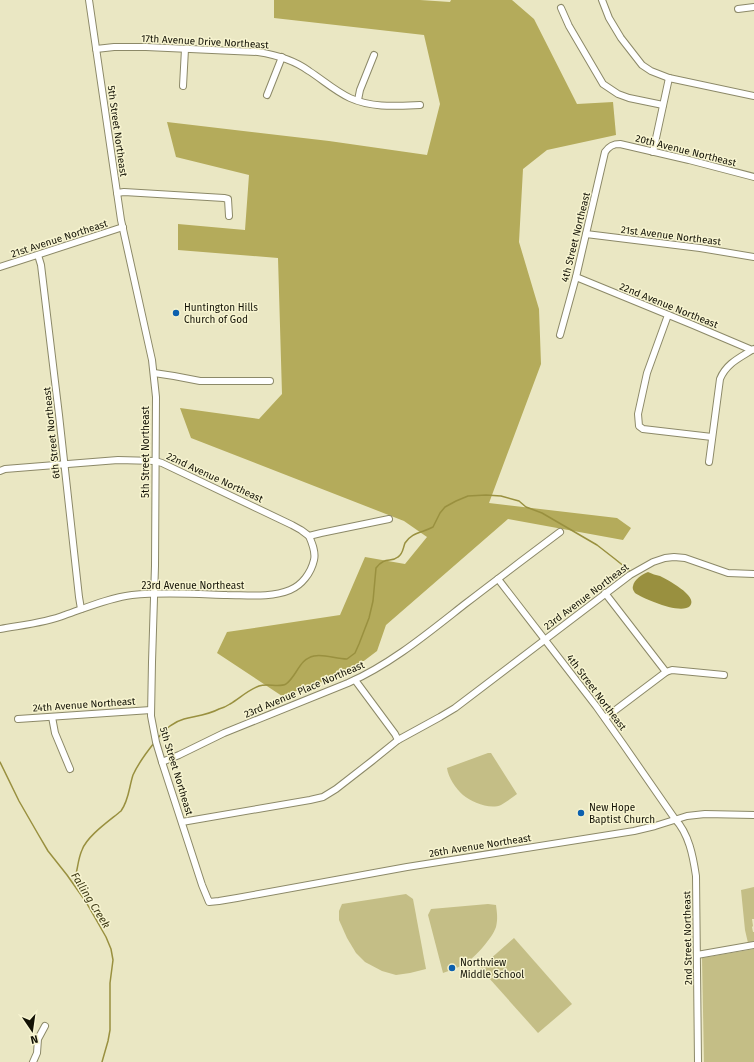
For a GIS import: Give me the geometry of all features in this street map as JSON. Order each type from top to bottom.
[{"type":"street","name":"5th Street Northeast","points":[[89,0],[123,228],[147,334],[154,374],[156,397],[151,710],[153,729],[162,762],[202,885],[209,902]]},
{"type":"street","points":[[602,0],[609,18],[621,38],[642,65],[651,71],[669,78],[754,96]]},
{"type":"street","points":[[738,9],[754,7]]},
{"type":"street","points":[[561,8],[569,26],[604,84],[618,94],[629,98],[663,105]]},
{"type":"street","name":"17th Avenue Drive Northeast","points":[[96,49],[128,46],[258,52],[282,57],[302,66],[350,98],[380,106],[420,105]]},
{"type":"street","points":[[183,86],[186,49]]},
{"type":"street","points":[[358,100],[360,90],[374,55]]},
{"type":"street","points":[[268,95],[282,57]]},
{"type":"street","points":[[653,152],[669,78]]},
{"type":"street","name":"20th Avenue Northeast","points":[[612,145],[620,144],[754,177]]},
{"type":"street","name":"4th Street Northeast","points":[[560,335],[576,277],[605,152],[612,145]]},
{"type":"street","points":[[117,193],[124,192],[224,198],[228,199],[229,216]]},
{"type":"street","name":"21st Avenue Northeast","points":[[0,267],[123,228]]},
{"type":"street","name":"21st Avenue Northeast","points":[[586,234],[700,248],[754,257]]},
{"type":"street","name":"6th Street Northeast","points":[[38,255],[41,265],[81,608]]},
{"type":"street","name":"22nd Avenue Northeast","points":[[576,277],[753,349]]},
{"type":"street","points":[[668,315],[647,373],[638,414],[640,426],[643,429],[712,437]]},
{"type":"street","points":[[709,462],[719,383],[722,374],[729,365],[753,349]]},
{"type":"street","points":[[154,374],[200,381],[270,381]]},
{"type":"street","name":"22nd Avenue Northeast","points":[[0,471],[5,469],[118,460],[155,461],[292,525],[302,530],[309,536]]},
{"type":"street","points":[[309,536],[389,519]]},
{"type":"street","name":"23rd Avenue Place Northeast","points":[[162,762],[224,733],[367,674],[395,656],[560,532]]},
{"type":"street","name":"23rd Avenue Northeast","points":[[0,629],[52,619],[104,601],[133,595],[262,595],[282,593],[294,588],[304,580],[308,573],[314,560],[313,545],[309,536]]},
{"type":"street","name":"23rd Avenue Northeast","points":[[182,822],[323,797],[344,783],[398,740],[455,708],[630,575],[653,562],[665,558],[681,557],[728,572],[754,574]]},
{"type":"street","name":"4th Street Northeast","points":[[498,580],[605,718],[675,819]]},
{"type":"street","points":[[605,594],[666,672]]},
{"type":"street","points":[[605,718],[666,672],[672,670],[724,675]]},
{"type":"street","points":[[355,680],[398,740]]},
{"type":"street","name":"24th Avenue Northeast","points":[[18,719],[151,710]]},
{"type":"street","points":[[52,717],[55,733],[70,769]]},
{"type":"street","name":"26th Avenue Northeast","points":[[209,902],[429,863],[634,831],[687,816],[754,815]]},
{"type":"street","name":"2nd Street Northeast","points":[[675,819],[681,826],[688,841],[694,860],[696,876],[698,1062]]},
{"type":"street","points":[[697,955],[754,945]]},
{"type":"street","points":[[33,1062],[37,1053],[38,1039],[45,1026]]},
{"type":"shaded area","points":[[274,0],[420,0],[450,2],[451,0],[512,0],[534,19],[577,104],[613,102],[616,135],[547,150],[523,169],[519,242],[539,309],[541,364],[489,503],[617,518],[631,528],[623,540],[508,519],[386,625],[377,651],[348,673],[282,696],[217,653],[227,632],[340,615],[365,557],[405,564],[427,537],[404,521],[191,438],[180,408],[259,419],[282,394],[278,258],[178,250],[178,224],[245,230],[249,175],[176,157],[167,122],[329,141],[427,155],[440,104],[424,35],[274,18]]},
{"type":"shaded area","points":[[648,572],[660,576],[681,588],[692,602],[690,606],[679,609],[662,605],[635,593],[633,588],[635,582]]},
{"type":"shaded area","points":[[491,753],[517,794],[501,805],[492,807],[471,800],[463,795],[453,783],[447,768]]},
{"type":"shaded area","points":[[754,887],[754,919],[752,919],[752,927],[754,932],[754,942],[748,943],[745,930],[741,890]]},
{"type":"shaded area","points":[[406,894],[413,899],[426,969],[396,975],[382,971],[365,962],[356,953],[339,920],[339,911],[342,904]]},
{"type":"shaded area","points":[[488,904],[496,905],[497,921],[494,932],[476,955],[459,967],[443,973],[428,915],[431,909]]},
{"type":"shaded area","points":[[514,938],[572,1004],[538,1033],[480,968]]},
{"type":"shaded area","points":[[754,949],[754,1062],[704,1062],[702,958]]},
{"type":"waterway","points":[[157,739],[172,724],[223,708],[259,686],[280,686],[286,684],[290,681],[301,664],[309,658],[314,656],[322,656],[347,659],[355,653],[369,618],[373,601],[376,568],[382,562],[393,560],[400,556],[408,539],[433,527],[440,513],[445,507],[468,496],[501,496],[519,501],[526,507],[542,513],[597,545],[631,572]]},
{"type":"waterway","points":[[73,883],[80,854],[85,845],[99,829],[124,807],[133,775],[142,759],[154,743]]},
{"type":"waterway","name":"Falling Creek","points":[[0,762],[19,801],[48,851],[86,902],[106,937],[111,949],[113,960],[110,983],[110,1030],[102,1062]]},
{"type":"place","name":"Huntington Hills Church of God","points":[[176,313]]},
{"type":"place","name":"New Hope Baptist Church","points":[[581,813]]},
{"type":"place","name":"Northview Middle School","points":[[452,968]]}]
